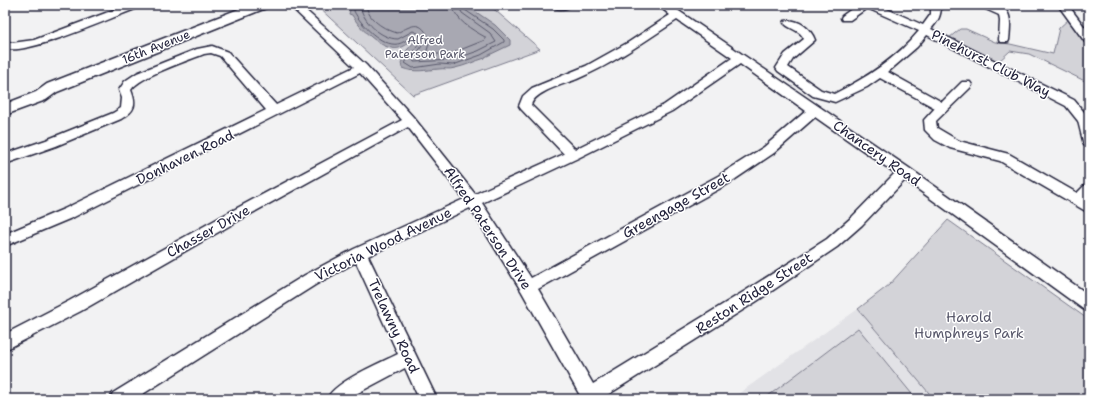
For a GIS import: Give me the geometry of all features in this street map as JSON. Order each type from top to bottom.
[{"type":"main road","name":"16th Avenue","points":[[5,110],[41,96],[52,88],[261,5]]},
{"type":"main road","name":"16th Avenue","points":[[5,101],[36,88],[52,88]]},
{"type":"street","points":[[5,44],[11,47],[36,42],[136,5]]},
{"type":"street","name":"Alfred Paterson Drive","points":[[294,5],[362,68],[410,121],[473,201],[528,287],[591,397]]},
{"type":"street","points":[[556,5],[566,5]]},
{"type":"street","name":"Chancery Road","points":[[663,5],[904,172],[1089,304]]},
{"type":"street","points":[[846,18],[864,5]]},
{"type":"street","name":"Pinehurst Club Way","points":[[870,5],[925,30],[1070,103],[1084,120],[1089,142]]},
{"type":"street","points":[[788,23],[802,28],[810,40],[786,58],[782,68],[817,94],[835,98],[880,74],[913,45],[936,14],[936,5]]},
{"type":"street","points":[[985,5],[995,7],[1006,16],[1004,40]]},
{"type":"street","points":[[1063,5],[1089,40]]},
{"type":"street","points":[[573,155],[525,106],[526,99],[536,91],[590,68],[634,44],[677,15]]},
{"type":"street","points":[[5,159],[117,116],[127,110],[128,98],[125,90],[129,84],[140,76],[202,51],[212,49],[224,54],[275,112]]},
{"type":"street","name":"Victoria Wood Avenue","points":[[118,399],[310,280],[359,253],[573,155],[668,108],[740,58]]},
{"type":"street","name":"Donhaven Road","points":[[5,240],[68,213],[362,68]]},
{"type":"street","points":[[880,74],[942,107]]},
{"type":"street","points":[[966,86],[942,107],[930,120],[931,130],[955,145],[1004,157],[1083,204],[1089,190]]},
{"type":"street","name":"Greengage Street","points":[[528,287],[723,180],[769,150],[815,110]]},
{"type":"street","name":"Chasser Drive","points":[[5,342],[75,306],[231,218],[410,121]]},
{"type":"street","name":"Reston Ridge Street","points":[[591,397],[832,243],[857,221],[904,172]]},
{"type":"street","name":"Trelawny Road","points":[[359,253],[428,399]]},
{"type":"street","points":[[336,399],[350,388],[409,357]]},
{"type":"shaded area","points":[[858,309],[934,399],[731,399]]},
{"type":"green space","name":"Alfred Paterson Park","points":[[316,5],[489,5],[540,49],[413,95]]},
{"type":"green space","points":[[1069,19],[1085,38],[1089,55],[1089,83],[1029,54],[1010,51],[997,63],[949,38],[960,29],[966,29],[995,42],[1053,54],[1059,28]]},
{"type":"green space","name":"Harold Humphreys Park","points":[[948,220],[1089,320],[1089,399],[934,399],[858,309],[889,285]]},
{"type":"green space","points":[[858,328],[916,399],[770,399],[768,396]]},
{"type":"water","name":"Alfred Paterson Park","points":[[351,5],[466,5],[495,25],[510,40],[510,45],[485,58],[453,69],[420,71],[407,70],[402,68],[401,63],[407,50],[416,40],[413,40],[405,46],[399,48],[393,48],[379,43],[360,26],[352,15],[349,14]]}]
